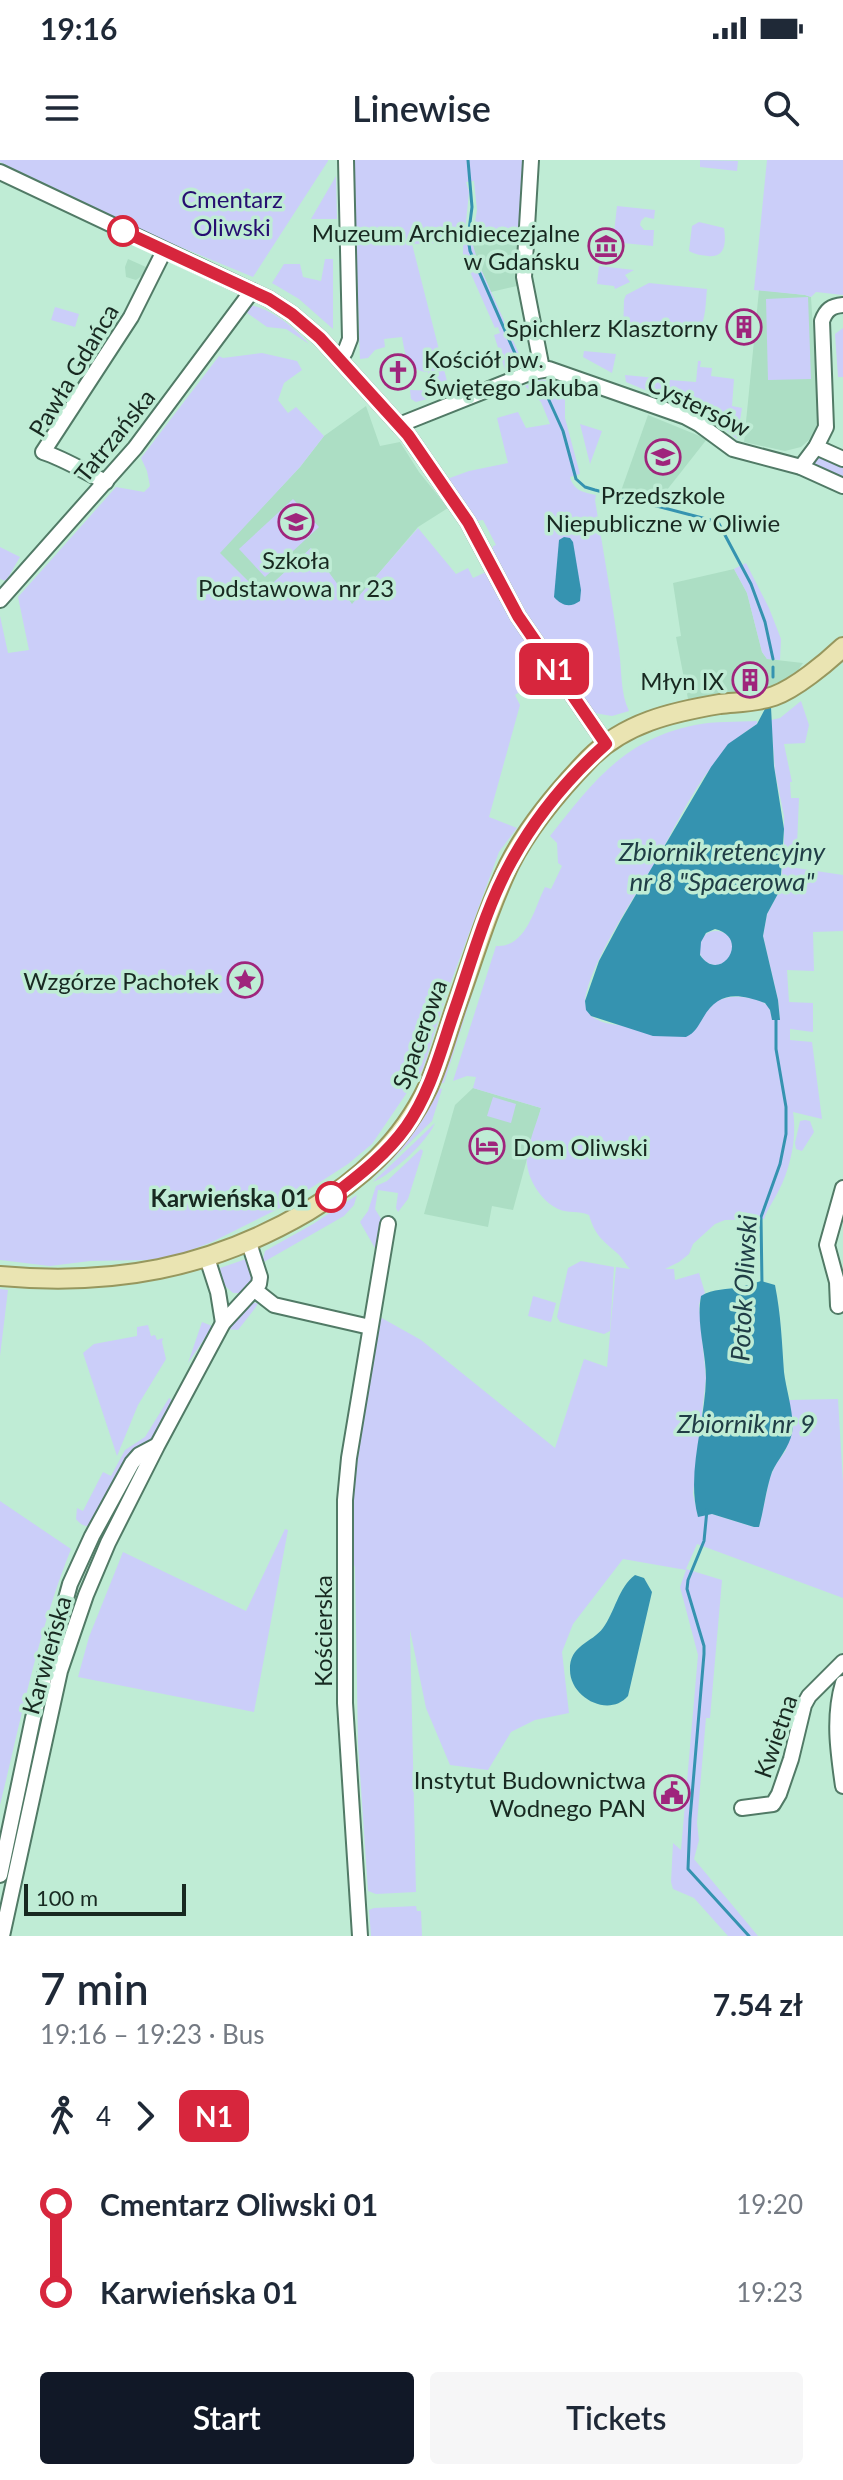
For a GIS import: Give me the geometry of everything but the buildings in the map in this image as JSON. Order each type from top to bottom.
[{"type":"main road","name":"Spacerowa","points":[[0,1276],[46,1280],[97,1278],[180,1265],[249,1243],[331,1197],[359,1176],[406,1127],[430,1083],[493,900],[511,862],[558,794],[591,757],[626,731],[655,718],[691,709],[766,698],[791,687],[842,650]]},
{"type":"street","points":[[340,359],[350,339],[346,160]]},
{"type":"street","points":[[399,425],[542,369],[524,277],[531,160]]},
{"type":"street","points":[[0,172],[252,291],[292,314],[340,359],[399,425],[468,522],[518,616],[606,744]]},
{"type":"street","name":"Pawła Gdańca","points":[[106,482],[43,452],[131,317],[164,251]]},
{"type":"street","name":"Tatrzańska","points":[[0,600],[106,482],[252,291]]},
{"type":"street","points":[[801,467],[826,427],[822,321],[832,306],[843,305]]},
{"type":"street","name":"Cystersów","points":[[542,369],[560,371],[686,417],[733,449],[801,467],[843,486]]},
{"type":"street","points":[[816,447],[843,459]]},
{"type":"street","points":[[591,757],[592,725]]},
{"type":"street","points":[[838,1306],[837,1282],[827,1245],[843,1188]]},
{"type":"street","name":"Kościerska","points":[[360,1936],[345,1703],[344,1528],[347,1476],[388,1224]]},
{"type":"street","points":[[249,1243],[260,1277],[255,1290],[274,1305],[370,1327]]},
{"type":"street","points":[[207,1258],[218,1292],[223,1323]]},
{"type":"street","name":"Karwieńska","points":[[2,1936],[60,1671],[73,1632],[108,1543],[157,1446],[223,1323],[255,1290]]},
{"type":"street","points":[[218,1292],[242,1302]]},
{"type":"street","name":"Karwieńska","points":[[0,1875],[33,1718],[70,1584],[132,1463],[139,1455],[157,1446]]},
{"type":"street","name":"Kwietna","points":[[742,1808],[773,1804],[791,1759],[804,1705],[843,1662]]},
{"type":"street","points":[[843,1683],[837,1715],[843,1786]]},
{"type":"shaded area","points":[[519,240],[517,286],[491,292],[472,241]]},
{"type":"shaded area","points":[[128,259],[146,267],[143,275],[136,280],[126,277]]},
{"type":"shaded area","points":[[759,290],[811,297],[819,421],[817,430],[801,447],[785,451],[744,442]]},
{"type":"shaded area","name":"Szkoła Podstawowa nr 23","points":[[366,406],[380,446],[400,442],[448,508],[418,527],[352,605],[311,548],[261,594],[219,553],[300,467],[324,436]]},
{"type":"shaded area","name":"Przedszkole Niepubliczne w Oliwie","points":[[648,415],[707,439],[659,500],[621,491]]},
{"type":"shaded area","points":[[734,569],[747,593],[762,652],[767,659],[803,663],[796,673],[769,688],[688,699],[676,637],[681,636],[673,583]]},
{"type":"shaded area","name":"Dom Oliwski","points":[[473,1088],[541,1108],[513,1210],[492,1206],[488,1227],[424,1214],[455,1105]]},
{"type":"green space","name":"Cmentarz Oliwski","points":[[0,160],[328,161],[253,277],[166,241]]},
{"type":"green space","points":[[353,160],[523,160],[519,240],[472,242],[479,265],[525,367],[505,370],[494,335],[500,333],[463,256],[463,242],[412,244],[447,381],[430,381],[428,372],[411,365],[402,337],[384,339],[385,347],[375,350],[368,358],[360,359]],"holes":[[[474,181],[477,210],[472,241],[464,242],[469,192],[466,182]]]},
{"type":"green space","points":[[700,160],[738,161],[737,171],[700,167]]},
{"type":"green space","points":[[767,160],[843,160],[843,295],[816,292],[811,297],[754,290]]},
{"type":"green space","points":[[336,176],[337,219],[311,219]]},
{"type":"green space","points":[[617,206],[655,210],[654,219],[645,217],[640,225],[644,230],[654,230],[653,246],[613,242]]},
{"type":"green space","points":[[699,222],[724,228],[722,252],[708,256],[689,251],[692,226]]},
{"type":"green space","points":[[325,259],[333,259],[333,329],[299,299],[272,283],[284,264],[300,264],[303,277],[321,281]]},
{"type":"green space","points":[[599,266],[634,270],[625,275],[630,282],[615,289],[614,286],[597,284]]},
{"type":"green space","points":[[649,283],[707,289],[704,318],[698,331],[686,338],[623,335],[626,295]]},
{"type":"green space","points":[[808,297],[811,379],[768,380],[766,299]]},
{"type":"green space","points":[[248,305],[282,319],[309,344],[286,329],[267,327],[243,310]]},
{"type":"green space","points":[[55,307],[79,314],[75,327],[51,320]]},
{"type":"green space","points":[[843,328],[843,377],[838,377],[835,334]]},
{"type":"green space","points":[[584,351],[616,354],[612,373],[583,357]]},
{"type":"green space","points":[[262,353],[297,361],[302,370],[284,383],[278,400],[288,413],[296,407],[324,436],[300,467],[220,553],[261,594],[311,548],[352,604],[418,528],[456,574],[468,568],[473,578],[486,572],[514,624],[546,673],[515,695],[520,705],[489,817],[517,828],[499,852],[447,993],[423,1069],[372,1144],[348,1164],[280,1208],[212,1242],[173,1257],[50,1266],[0,1260],[0,616],[8,653],[29,650],[18,597],[116,487],[144,492],[150,486],[141,458],[219,356]]},
{"type":"green space","points":[[698,361],[701,361],[700,367],[712,368],[711,376],[734,379],[732,406],[742,408],[737,439],[708,416],[667,399],[670,380],[696,382]]},
{"type":"green space","points":[[625,375],[667,379],[664,398],[626,382]]},
{"type":"green space","points":[[542,379],[565,387],[565,418],[580,474],[570,477],[577,488],[596,495],[623,689],[629,711],[612,716],[594,713],[537,633],[492,553],[496,545],[483,520],[475,521],[447,479],[508,463],[497,418],[518,412],[526,428],[550,424],[541,402],[525,386]]},
{"type":"green space","points":[[410,390],[442,391],[442,395],[416,402],[411,399]]},
{"type":"green space","points":[[580,424],[602,431],[590,464]]},
{"type":"green space","points":[[819,455],[843,463],[843,481],[815,467],[815,459]]},
{"type":"green space","points":[[293,499],[319,527],[265,577],[239,549]]},
{"type":"green space","points":[[0,547],[20,557],[6,581],[0,579]]},
{"type":"green space","points":[[746,563],[781,639],[780,660],[767,659],[762,652],[747,593],[734,569]]},
{"type":"green space","points":[[801,701],[809,725],[805,743],[784,744],[792,782],[791,798],[799,798],[796,868],[843,875],[843,931],[813,932],[814,971],[787,970],[789,1002],[813,1003],[813,1032],[790,1029],[790,1040],[812,1042],[822,1119],[793,1112],[790,1162],[764,1219],[725,1220],[715,1224],[693,1244],[689,1254],[665,1269],[674,1269],[675,1280],[699,1273],[705,1293],[699,1305],[706,1378],[693,1494],[698,1516],[712,1514],[759,1527],[770,1477],[786,1450],[788,1400],[838,1399],[843,1483],[843,1598],[697,1544],[686,1569],[722,1580],[710,1718],[706,1718],[697,1823],[699,1840],[694,1859],[758,1936],[728,1936],[694,1898],[673,1889],[673,1843],[681,1850],[698,1655],[680,1587],[686,1570],[623,1559],[573,1624],[562,1652],[569,1713],[535,1720],[511,1732],[488,1770],[450,1765],[426,1708],[410,1630],[416,1892],[376,1894],[368,1891],[358,1744],[355,1567],[351,1559],[352,1495],[380,1317],[421,1340],[555,1448],[584,1359],[607,1367],[616,1267],[630,1269],[599,1236],[589,1215],[558,1209],[533,1184],[527,1158],[541,1108],[473,1088],[476,1077],[467,1076],[453,1081],[496,946],[515,941],[528,926],[545,887],[551,889],[562,866],[558,863],[557,843],[550,836],[612,766],[629,752],[670,732],[718,722],[757,721],[723,753],[696,789],[604,950],[585,1002],[591,1016],[618,1025],[649,1023],[735,997],[764,1003],[772,1019],[780,1020],[763,936],[767,914],[780,890],[784,853],[784,816],[775,772],[771,720],[780,718]]},
{"type":"green space","points":[[716,931],[728,936],[733,948],[728,960],[716,965],[704,960],[699,948],[704,936]]},
{"type":"green space","points":[[488,944],[444,1083],[440,1083],[485,945]]},
{"type":"green space","points":[[442,1089],[432,1121],[371,1180],[413,1131],[434,1090]]},
{"type":"green space","points":[[493,1097],[516,1104],[511,1123],[487,1116]]},
{"type":"green space","points":[[800,1121],[810,1121],[814,1132],[802,1151],[796,1149],[795,1143]]},
{"type":"green space","points":[[435,1123],[408,1157],[373,1182]]},
{"type":"green space","points":[[421,1149],[423,1151],[408,1199],[398,1212],[398,1193],[378,1190],[375,1209],[383,1222],[379,1250],[376,1250],[360,1222],[368,1211],[376,1186],[387,1181]]},
{"type":"green space","points":[[357,1195],[354,1205],[344,1216],[262,1263],[265,1251]]},
{"type":"green space","points":[[246,1259],[251,1268],[252,1283],[242,1293],[233,1293],[223,1284],[220,1268]]},
{"type":"green space","points":[[581,1261],[614,1267],[610,1331],[604,1334],[560,1322],[557,1317],[568,1268]]},
{"type":"green space","points":[[0,1289],[8,1290],[0,1356]]},
{"type":"green space","points":[[533,1296],[556,1303],[551,1322],[528,1316]]},
{"type":"green space","points":[[250,1303],[258,1303],[238,1330],[227,1329]]},
{"type":"green space","points":[[202,1322],[212,1326],[211,1329],[188,1363]]},
{"type":"green space","points":[[148,1325],[151,1336],[155,1335],[157,1340],[163,1338],[166,1359],[138,1405],[117,1456],[83,1353],[94,1344],[137,1336],[137,1327]]},
{"type":"green space","points":[[169,1398],[172,1400],[159,1432],[138,1449],[91,1526],[81,1524],[76,1519],[77,1508],[83,1511],[103,1472],[111,1476],[125,1450],[145,1437]]},
{"type":"green space","points":[[0,1501],[71,1549],[40,1644],[0,1805]]},
{"type":"green space","points":[[285,1529],[288,1530],[254,1712],[78,1677],[89,1637],[123,1552],[246,1611]]},
{"type":"green space","points":[[416,1906],[417,1911],[421,1911],[422,1936],[371,1936],[369,1910]]},
{"type":"water","points":[[564,537],[573,542],[581,590],[580,601],[569,605],[554,597],[559,540]]},
{"type":"water","name":"Zbiornik retencyjny nr 8 \"Spacerowa\"","points":[[766,707],[771,707],[774,766],[784,829],[780,890],[767,914],[763,936],[780,1020],[772,1020],[765,1003],[737,996],[715,1003],[686,1037],[653,1036],[591,1016],[586,1010],[585,1001],[599,961],[621,920],[711,767],[728,744],[757,724]],"holes":[[[715,929],[726,934],[731,941],[729,957],[716,965],[708,963],[700,955],[701,942],[706,933]]]},
{"type":"water","name":"Zbiornik nr 9","points":[[761,1281],[775,1285],[793,1426],[788,1444],[772,1472],[759,1527],[754,1527],[712,1514],[698,1517],[694,1483],[706,1378],[701,1296]]},
{"type":"water","points":[[635,1575],[644,1578],[652,1592],[628,1696],[611,1705],[601,1705],[576,1689],[570,1670],[571,1662],[577,1650],[603,1628],[629,1580]]},
{"type":"waterway","name":"Potok Oliwski","points":[[468,160],[472,207],[468,238],[470,251],[521,367]]},
{"type":"waterway","name":"Potok Oliwski","points":[[530,383],[548,398],[563,431],[576,479],[585,487],[718,522],[751,584],[765,622],[773,659]]},
{"type":"waterway","name":"Potok Oliwski","points":[[773,667],[773,677]]},
{"type":"waterway","name":"Potok Oliwski","points":[[762,1285],[761,1217],[780,1164],[786,1134],[786,1107],[776,1049],[776,1017]]},
{"type":"waterway","name":"Potok Oliwski","points":[[707,1510],[704,1541],[687,1589],[704,1646],[688,1869],[749,1936]]},
{"type":"bus line","name":"N1","points":[[123,231],[269,299],[292,314],[328,346],[408,435],[468,522],[518,616],[606,744],[558,794],[511,862],[493,900],[430,1083],[416,1111],[392,1144],[359,1176],[331,1197]]},
{"type":"place","name":"Muzeum Archidiecezjalne w Gdańsku","points":[[606,246]]},
{"type":"place","name":"Spichlerz Klasztorny","points":[[744,327]]},
{"type":"place","name":"Kościół pw. Świętego Jakuba","points":[[398,372]]},
{"type":"place","name":"Przedszkole Niepubliczne w Oliwie","points":[[663,457]]},
{"type":"place","name":"Szkoła Podstawowa nr 23","points":[[296,522]]},
{"type":"place","name":"Młyn IX","points":[[750,680]]},
{"type":"place","name":"Wzgórze Pachołek","points":[[245,980]]},
{"type":"place","name":"Dom Oliwski","points":[[487,1146]]},
{"type":"place","name":"Karwieńska 01","points":[[331,1197]]},
{"type":"place","name":"Instytut Budownictwa Wodnego PAN","points":[[672,1793]]}]
